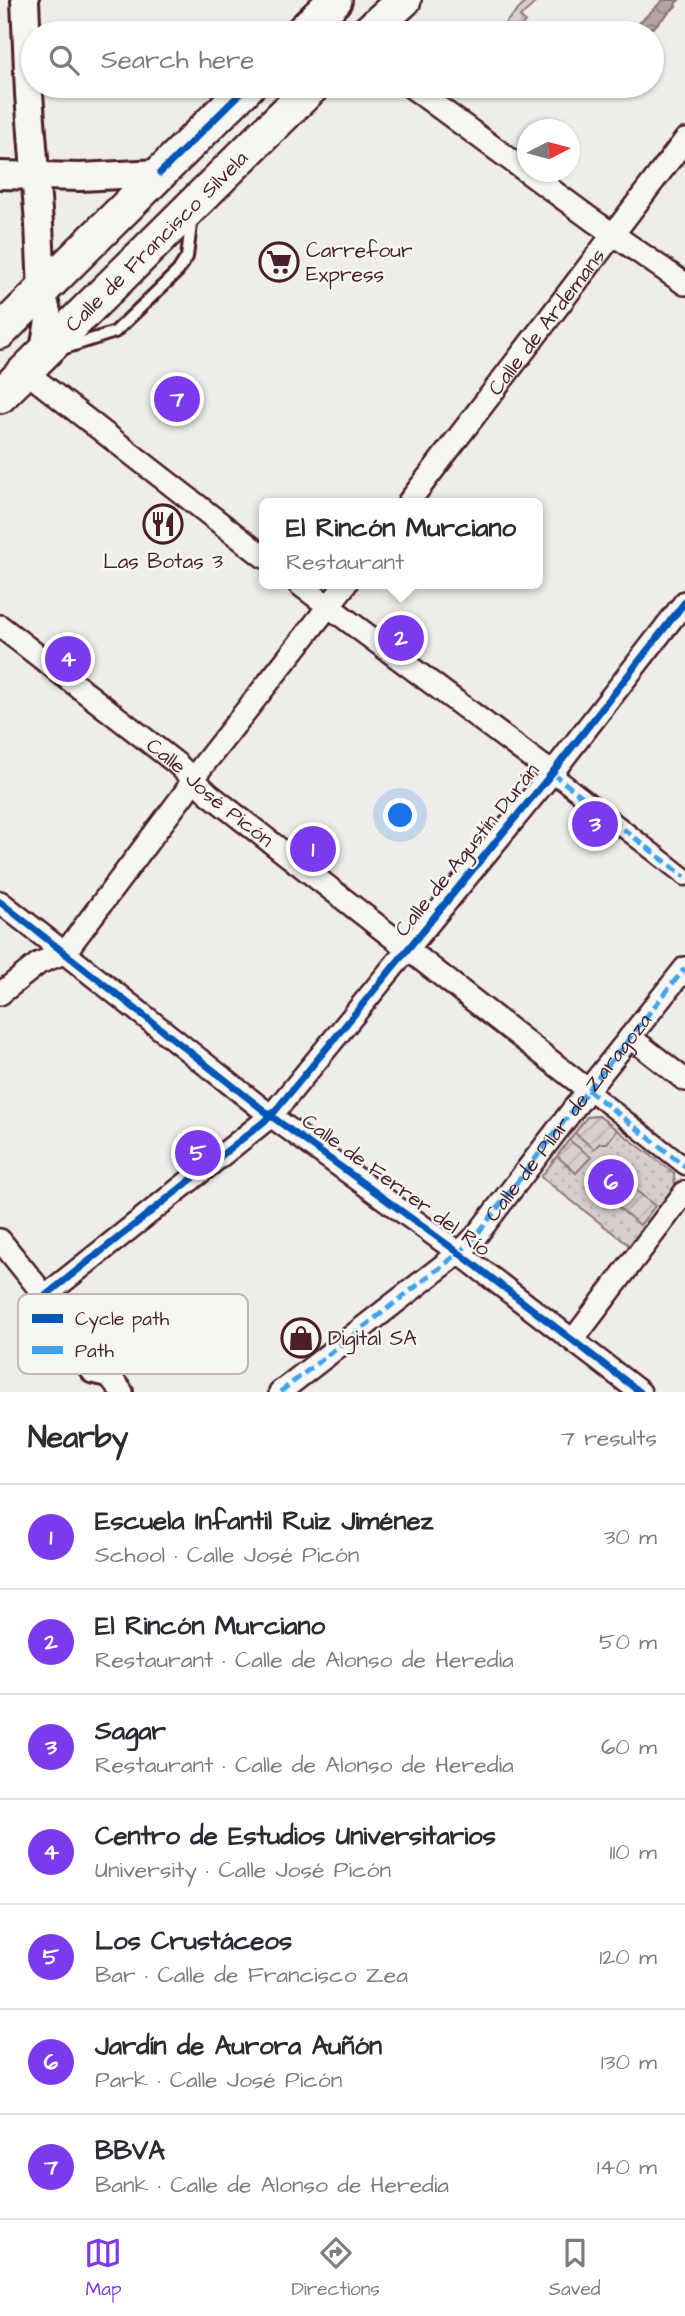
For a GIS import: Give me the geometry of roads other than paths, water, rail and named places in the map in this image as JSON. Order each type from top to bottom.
[{"type":"main road","points":[[313,21],[335,0]]},
{"type":"main road","points":[[380,21],[398,3]]},
{"type":"main road","points":[[0,332],[236,98]]},
{"type":"main road","name":"Calle de Francisco Silvela","points":[[0,396],[301,98]]},
{"type":"street","points":[[25,0],[26,21]]},
{"type":"street","points":[[29,98],[42,291],[49,321],[35,364],[259,553]]},
{"type":"street","points":[[427,98],[591,219],[685,284]]},
{"type":"street","name":"Calle de Ardemans","points":[[412,498],[685,140]]},
{"type":"street","points":[[0,174],[80,177],[160,173]]},
{"type":"street","points":[[306,589],[685,877]]},
{"type":"street","points":[[0,994],[40,963],[64,953],[342,589]]},
{"type":"street","name":"Calle de Agustín Durán","points":[[48,1294],[271,1116],[552,774],[685,602]]},
{"type":"street","name":"Calle José Picón","points":[[0,626],[176,763],[209,794],[685,1166]]},
{"type":"street","name":"Calle de Ferrer del Río","points":[[0,902],[271,1116],[459,1253],[640,1392]]},
{"type":"street","name":"Calle de Pilar de Zaragoza","points":[[280,1392],[459,1253],[477,1236],[685,968]]},
{"type":"street","points":[[630,1037],[685,1080]]},
{"type":"street","points":[[573,1340],[685,1192]]},
{"type":"street","points":[[0,1240],[43,1294]]},
{"type":"lane","points":[[88,1374],[119,1387]]},
{"type":"water","points":[[663,0],[679,0],[660,21],[641,21]]},
{"type":"place","name":"Carrefour Express","points":[[279,262]]},
{"type":"place","name":"BBVA","points":[[177,399]]},
{"type":"place","name":"Las Botas 3","points":[[163,524]]},
{"type":"place","name":"El Rincón Murciano","points":[[401,638]]},
{"type":"place","name":"Centro de Estudios Universitarios","points":[[68,659]]},
{"type":"place","name":"Sagar","points":[[595,824]]},
{"type":"place","name":"Escuela Infantil Ruiz Jiménez","points":[[313,849]]},
{"type":"place","name":"Los Crustáceos","points":[[198,1153]]},
{"type":"place","name":"Jardín de Aurora Auñón","points":[[611,1182]]},
{"type":"place","name":"Digital SA","points":[[301,1338]]}]
